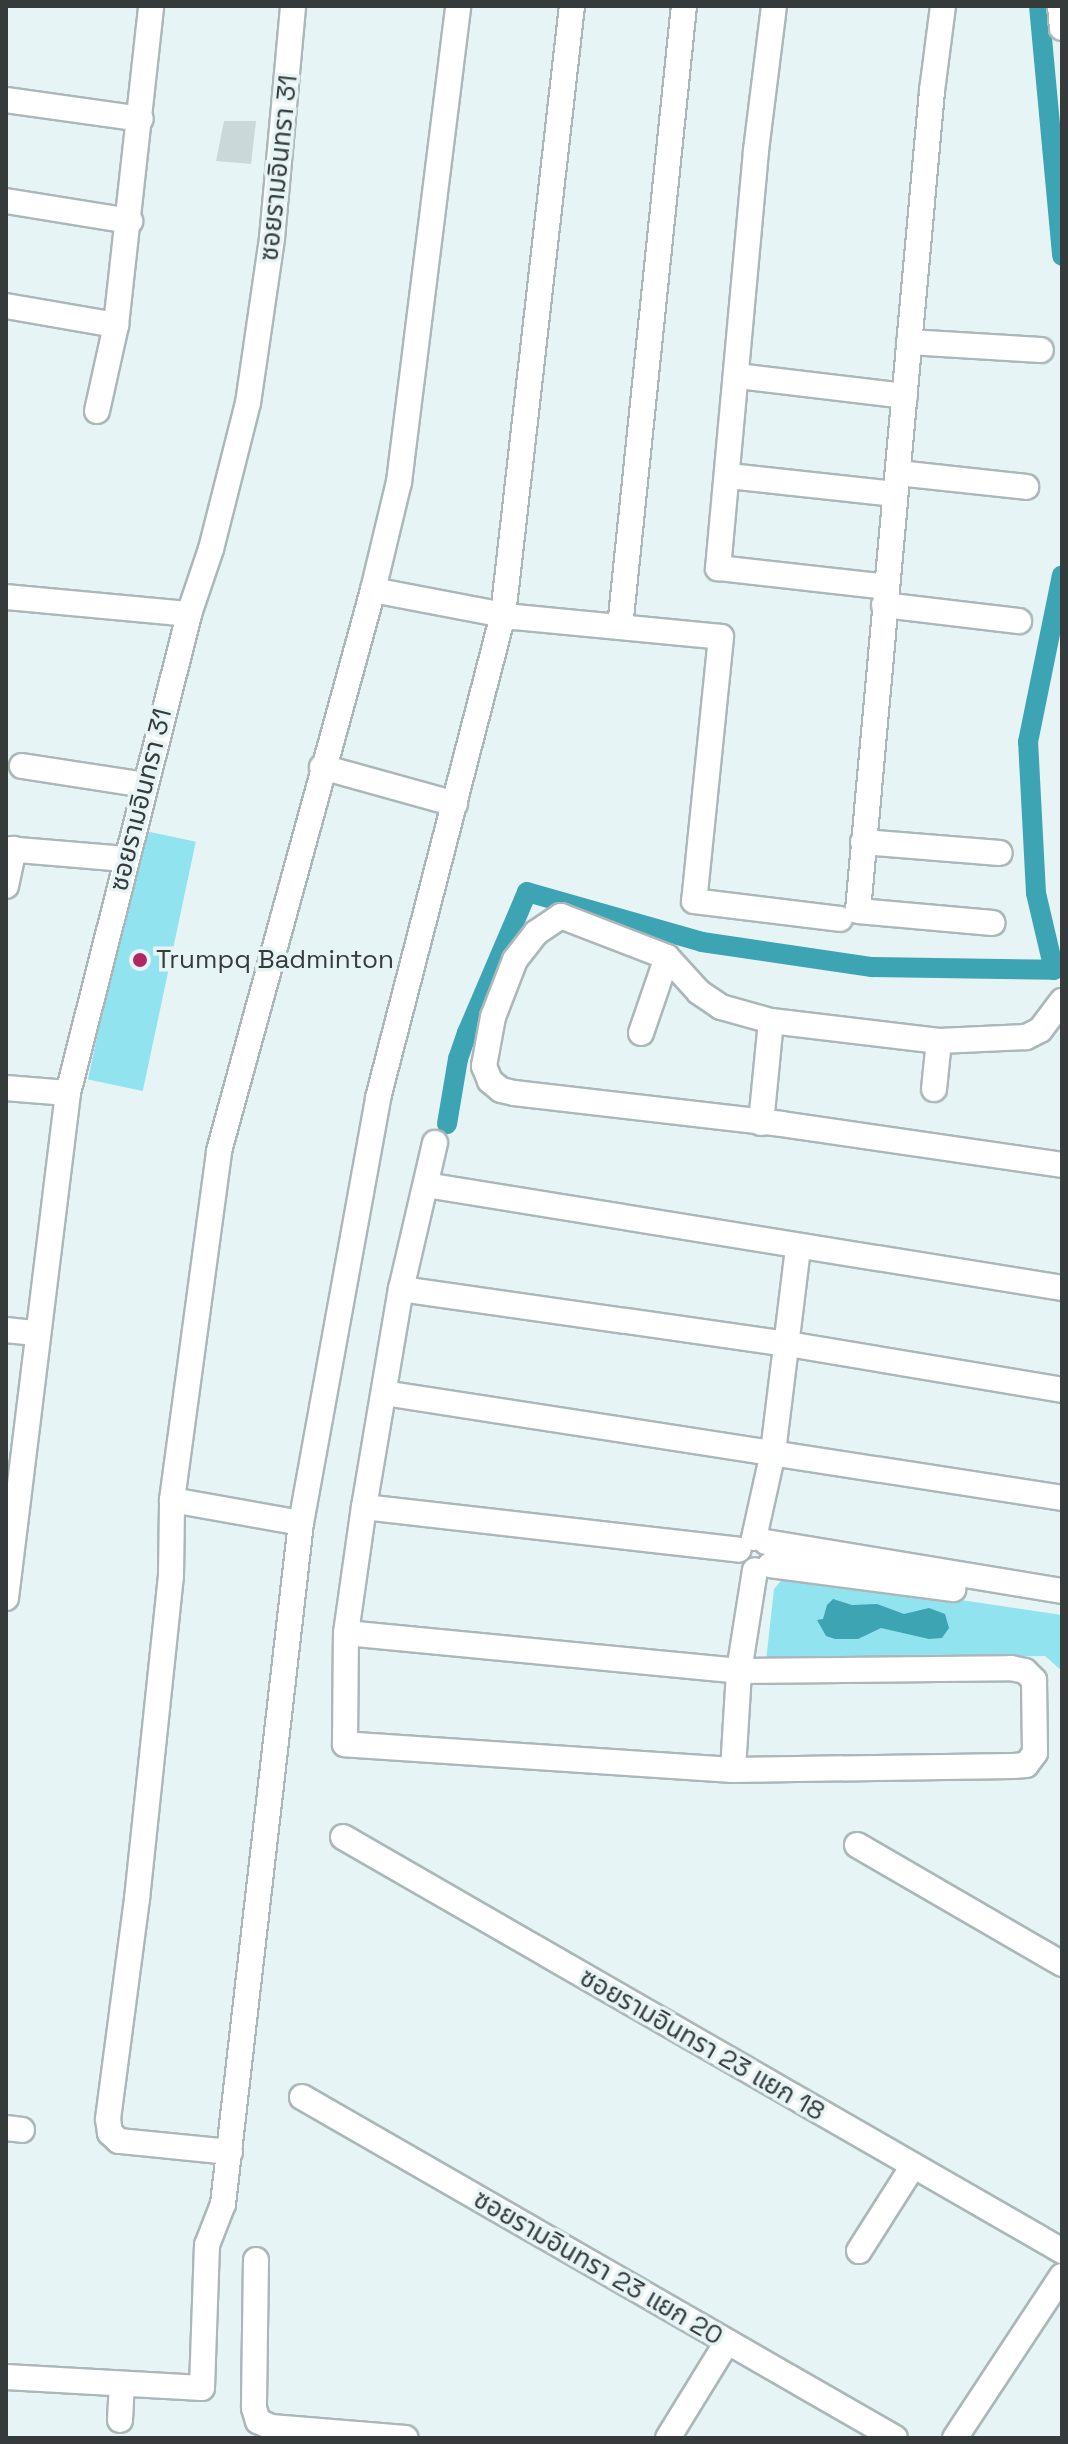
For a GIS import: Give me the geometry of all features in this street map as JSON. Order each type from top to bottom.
[{"type":"street","points":[[97,411],[116,325],[130,221],[151,6]]},
{"type":"street","name":"ซอยรามอินทรา 31","points":[[7,1582],[68,1093],[189,614],[211,549],[244,418],[261,329],[293,6]]},
{"type":"street","points":[[230,2152],[119,2141],[110,2133],[108,2119],[137,1899],[171,1576],[172,1500],[219,1151],[373,590],[399,482],[458,6]]},
{"type":"street","points":[[6,2377],[202,2388],[207,2245],[221,2213],[230,2152],[301,1523],[378,1098],[503,615],[572,6]]},
{"type":"street","points":[[620,627],[684,6]]},
{"type":"street","points":[[774,6],[756,151],[729,476],[718,568],[1019,621]]},
{"type":"street","points":[[943,6],[909,342],[858,911],[992,923]]},
{"type":"street","points":[[1060,6],[1062,28]]},
{"type":"street","points":[[6,100],[141,119]]},
{"type":"street","points":[[6,201],[130,221]]},
{"type":"street","points":[[6,306],[116,325]]},
{"type":"street","points":[[909,342],[1041,350]]},
{"type":"street","points":[[738,376],[905,396]]},
{"type":"street","points":[[729,476],[1026,487]]},
{"type":"street","points":[[373,590],[503,615],[721,637],[694,901],[840,919]]},
{"type":"street","points":[[6,597],[189,614]]},
{"type":"street","points":[[22,766],[145,785]]},
{"type":"street","points":[[322,767],[455,804]]},
{"type":"street","points":[[863,842],[1000,853]]},
{"type":"street","points":[[6,886],[10,849],[126,859]]},
{"type":"street","points":[[1062,1001],[1034,1034],[939,1041],[882,1037],[771,1021],[721,1007],[699,992],[667,957],[561,916],[548,922],[515,960],[493,1017],[484,1066],[490,1081],[501,1090],[514,1093],[771,1123],[1062,1165]]},
{"type":"street","points":[[641,1033],[667,957]]},
{"type":"street","points":[[771,1021],[771,1123]]},
{"type":"street","points":[[934,1089],[939,1041]]},
{"type":"street","points":[[6,1088],[68,1093]]},
{"type":"street","points":[[346,1633],[739,1671],[1011,1668],[1025,1671],[1034,1680],[1035,1753],[1026,1765],[733,1770],[345,1744],[346,1633],[364,1507],[401,1289],[435,1143]]},
{"type":"street","points":[[426,1185],[1062,1288]]},
{"type":"street","points":[[733,1770],[739,1671],[773,1452],[798,1247]]},
{"type":"street","points":[[401,1289],[788,1344],[1062,1390]]},
{"type":"street","points":[[6,1330],[36,1333]]},
{"type":"street","points":[[384,1393],[1062,1498]]},
{"type":"street","points":[[172,1500],[301,1523]]},
{"type":"street","points":[[364,1507],[1062,1591]]},
{"type":"street","points":[[757,1553],[1062,1606]]},
{"type":"street","name":"ซอยรามอินทรา 23 แยก 18","points":[[343,1837],[1062,2251]]},
{"type":"street","points":[[857,1845],[1062,1964]]},
{"type":"street","name":"ซอยรามอินทรา 23 แยก 20","points":[[302,2097],[895,2438]]},
{"type":"street","points":[[859,2251],[913,2166]]},
{"type":"street","points":[[256,2260],[254,2408],[258,2421],[271,2427],[406,2438]]},
{"type":"street","points":[[955,2438],[1062,2276]]},
{"type":"street","points":[[668,2438],[727,2342]]},
{"type":"street","points":[[120,2420],[122,2385]]},
{"type":"shaded area","name":"Trumpq Badminton","points":[[141,830],[196,842],[143,1091],[88,1079]]},
{"type":"shaded area","points":[[787,1574],[1062,1615],[1062,1671],[1045,1656],[766,1661],[774,1589]]},
{"type":"shaded area","points":[[833,1599],[852,1605],[877,1604],[904,1614],[929,1608],[945,1614],[949,1628],[942,1638],[929,1639],[881,1628],[858,1639],[835,1639],[826,1636],[817,1620],[823,1619],[827,1605]]},
{"type":"building","points":[[224,121],[256,121],[251,164],[216,161]]},
{"type":"waterway","points":[[1039,6],[1062,256]]},
{"type":"waterway","points":[[447,1124],[458,1059],[527,892],[702,942],[872,967],[1054,970],[1036,893],[1028,742],[1062,575]]},
{"type":"place","name":"Trumpq Badminton","points":[[140,960]]}]
